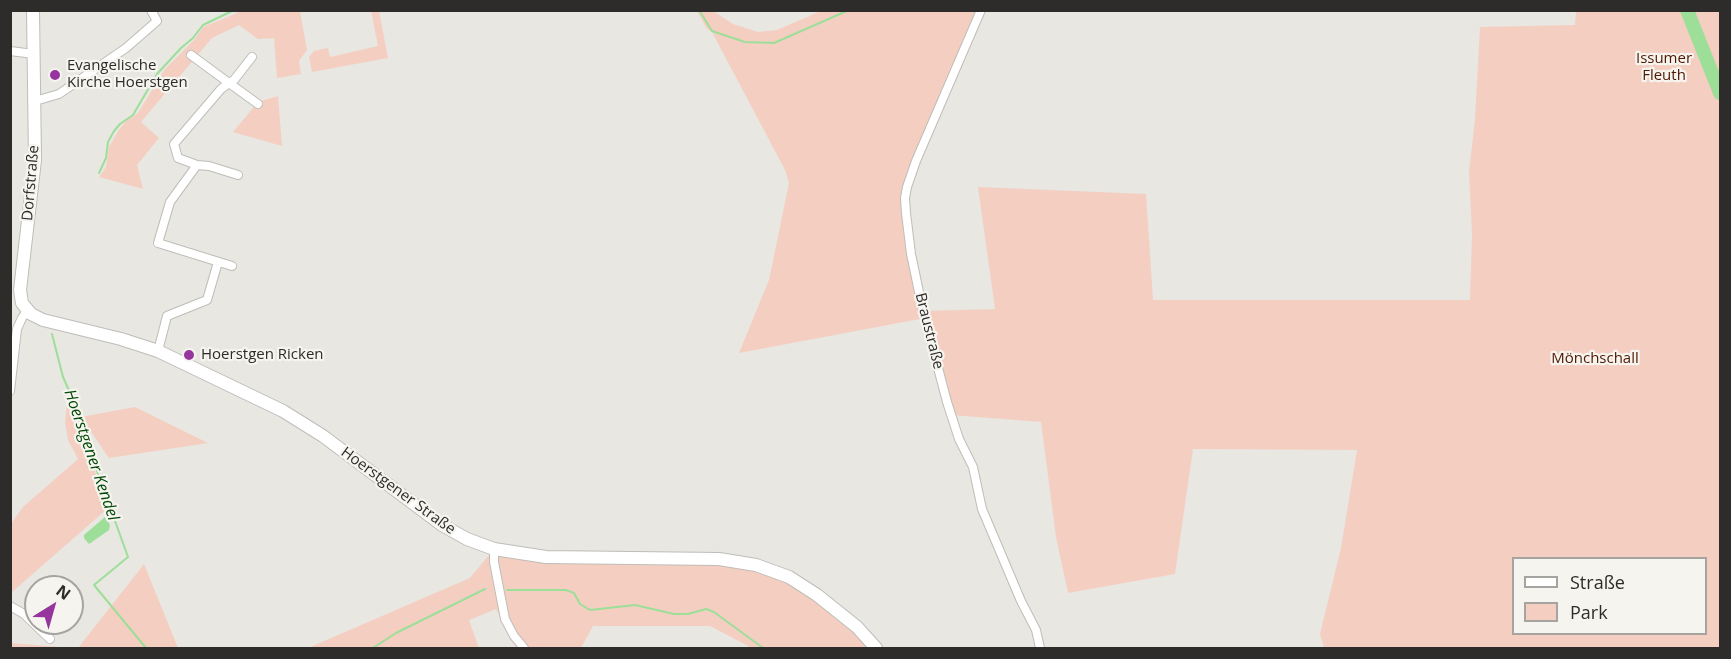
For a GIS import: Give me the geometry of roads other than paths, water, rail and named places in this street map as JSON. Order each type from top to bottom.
[{"type":"main road","name":"Dorfstraße","points":[[25,314],[20,290],[34,174],[33,10]]},
{"type":"main road","name":"Hoerstgener Straße","points":[[25,314],[158,351],[248,393],[303,422],[442,525],[467,539],[494,549],[546,557],[719,559],[756,565],[789,577],[817,595],[857,627],[876,648]]},
{"type":"street","points":[[35,101],[59,94],[126,48],[157,21],[151,10]]},
{"type":"street","name":"Braustraße","points":[[981,10],[913,170],[905,198],[906,213],[918,288],[946,402],[959,439],[973,467],[982,509],[1021,601],[1036,630],[1040,648]]},
{"type":"street","points":[[10,51],[34,54]]},
{"type":"street","points":[[191,55],[258,104]]},
{"type":"street","points":[[238,175],[178,158],[174,144],[252,57]]},
{"type":"street","points":[[197,165],[170,202],[158,243],[232,266]]},
{"type":"street","points":[[158,351],[167,316],[207,300],[218,262]]},
{"type":"street","points":[[10,315],[25,314]]},
{"type":"street","points":[[10,391],[17,329],[25,314]]},
{"type":"street","points":[[494,549],[494,562],[505,619],[524,648]]},
{"type":"street","points":[[10,606],[24,614],[50,639]]},
{"type":"waterway","name":"Hoerstgener Kendel","points":[[99,173],[106,158],[108,142],[114,131],[133,115],[157,74],[203,25],[234,10]]},
{"type":"waterway","name":"Hoerstgener Kendel","points":[[699,10],[712,31],[745,42],[774,43],[849,10]]},
{"type":"waterway","name":"Issumer Fleuth","points":[[1687,10],[1720,93]]},
{"type":"waterway","name":"Hoerstgener Kendel","points":[[52,334],[63,377],[78,411],[81,435],[93,460],[128,557],[94,585],[146,648]]},
{"type":"waterway","name":"Hoerstgener Kendel","points":[[373,648],[396,633],[485,589]]},
{"type":"waterway","name":"Hoerstgener Kendel","points":[[507,590],[566,590],[574,593],[580,604],[590,610],[635,605],[674,614],[688,614],[706,609],[714,612],[763,648]]},
{"type":"place","name":"Evangelische Kirche Hoerstgen","points":[[55,75]]},
{"type":"place","name":"Hoerstgen Ricken","points":[[189,355]]},
{"type":"park label","name":"Mönchschall","points":[[1595,359]]}]
